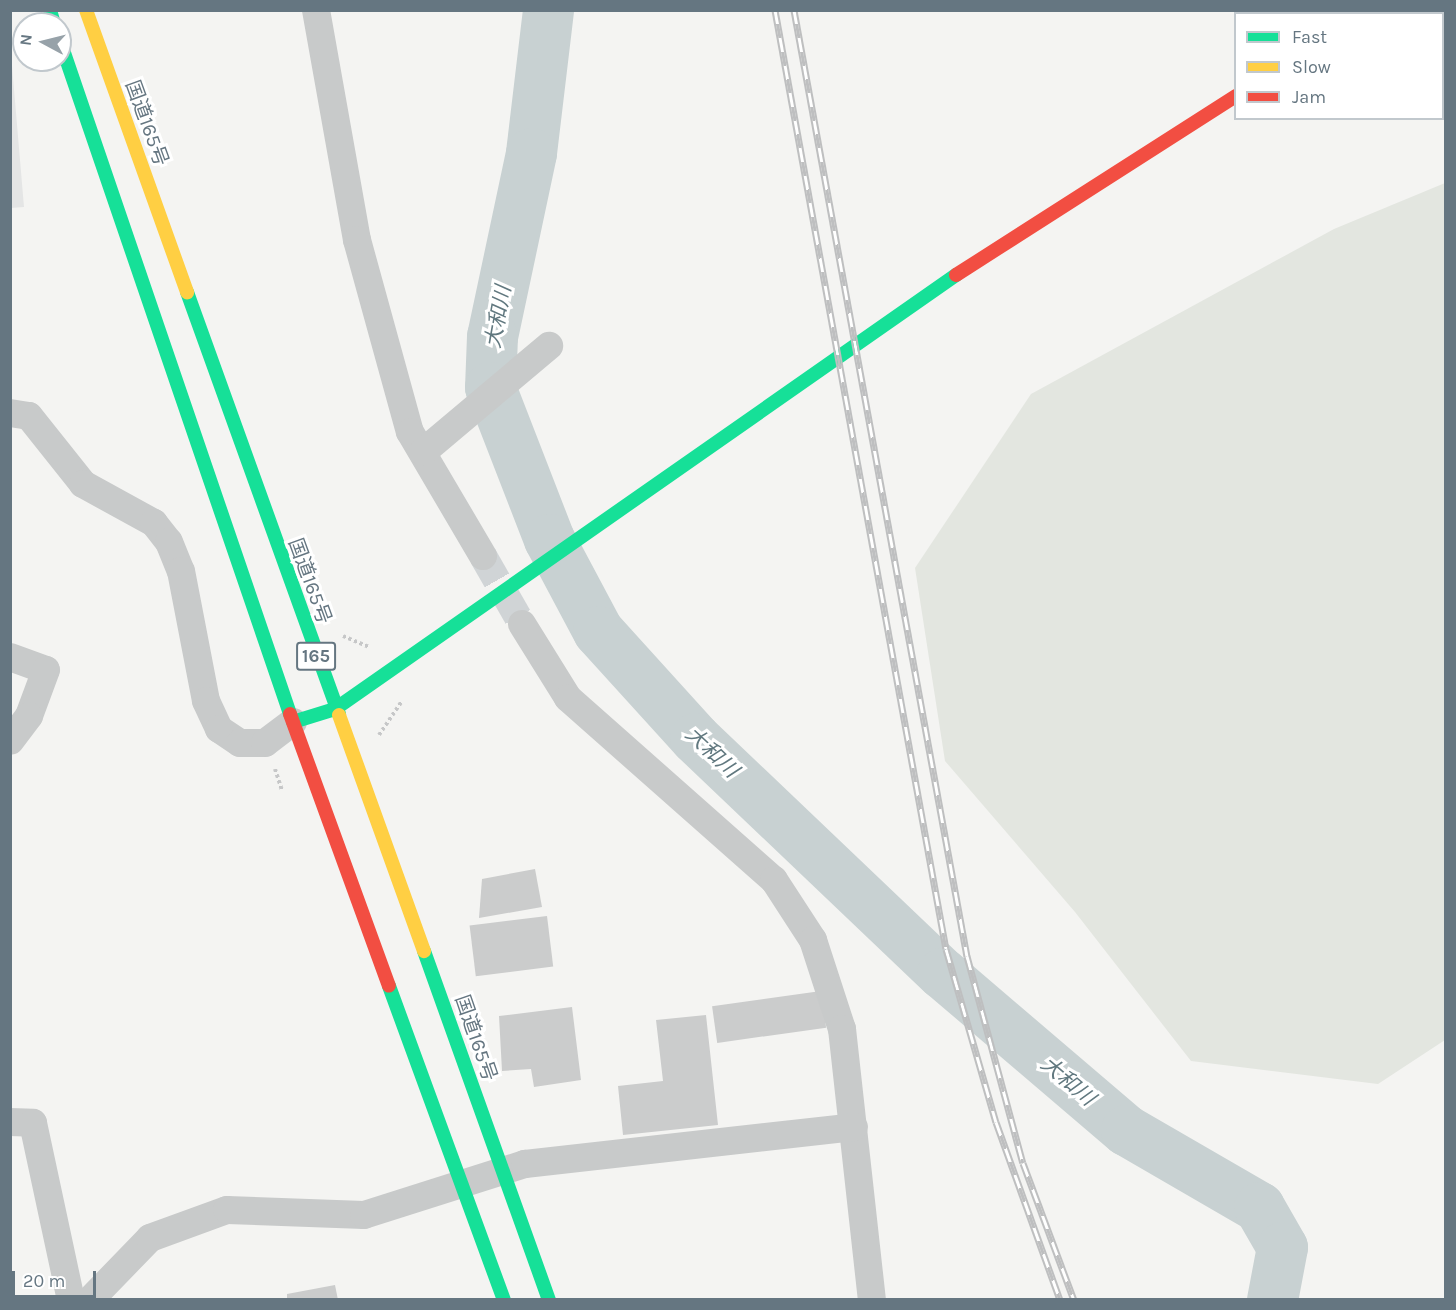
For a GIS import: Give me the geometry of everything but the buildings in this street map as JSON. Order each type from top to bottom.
[{"type":"main road","name":"国道165号","points":[[86,10],[335,709],[549,1299]]},
{"type":"main road","name":"165","points":[[71,72],[293,722],[504,1299]]},
{"type":"main road","points":[[293,722],[335,709],[513,580],[902,310],[1234,97]]},
{"type":"street","points":[[316,10],[357,240],[410,432],[433,443],[483,556]]},
{"type":"street","points":[[433,443],[549,346]]},
{"type":"street","points":[[10,413],[30,416],[83,484],[154,523],[169,542],[181,571],[206,701],[219,729],[240,742],[265,743],[293,722]]},
{"type":"street","points":[[522,624],[568,698],[774,880],[813,940],[842,1029],[872,1299]]},
{"type":"street","points":[[10,657],[46,670],[29,716],[10,741]]},
{"type":"street","points":[[10,1122],[33,1123],[71,1299]]},
{"type":"street","points":[[90,1299],[150,1238],[227,1210],[364,1215],[460,1181],[502,1170],[854,1127]]},
{"type":"path","points":[[334,630],[373,649]]},
{"type":"path","points":[[378,740],[405,697]]},
{"type":"shaded area","points":[[11,54],[24,207],[10,208]]},
{"type":"shaded area","points":[[1445,183],[1445,1040],[1378,1084],[1191,1061],[1075,912],[945,761],[915,568],[1031,394],[1334,229]]},
{"type":"waterway","name":"大和川","points":[[548,10],[531,153],[492,336],[490,387],[549,539],[598,631],[695,738],[942,973],[1126,1130],[1259,1207],[1282,1247],[1272,1300]]},
{"type":"tunnel","points":[[483,556],[522,624]]},
{"type":"railway","points":[[775,10],[946,949],[996,1122],[1060,1300]]},
{"type":"railway","points":[[794,10],[967,956],[1023,1163],[1074,1300]]},
{"type":"traffic: fast","points":[[71,72],[290,714]]},
{"type":"traffic: fast","points":[[293,722],[335,709],[956,275]]},
{"type":"traffic: fast","points":[[187,292],[339,715]]},
{"type":"traffic: fast","points":[[424,951],[549,1300]]},
{"type":"traffic: fast","points":[[389,986],[504,1300]]},
{"type":"traffic: slow","points":[[86,10],[187,292]]},
{"type":"traffic: slow","points":[[339,715],[424,951]]},
{"type":"traffic: jam","points":[[956,275],[1234,97]]},
{"type":"traffic: jam","points":[[290,714],[389,986]]}]
